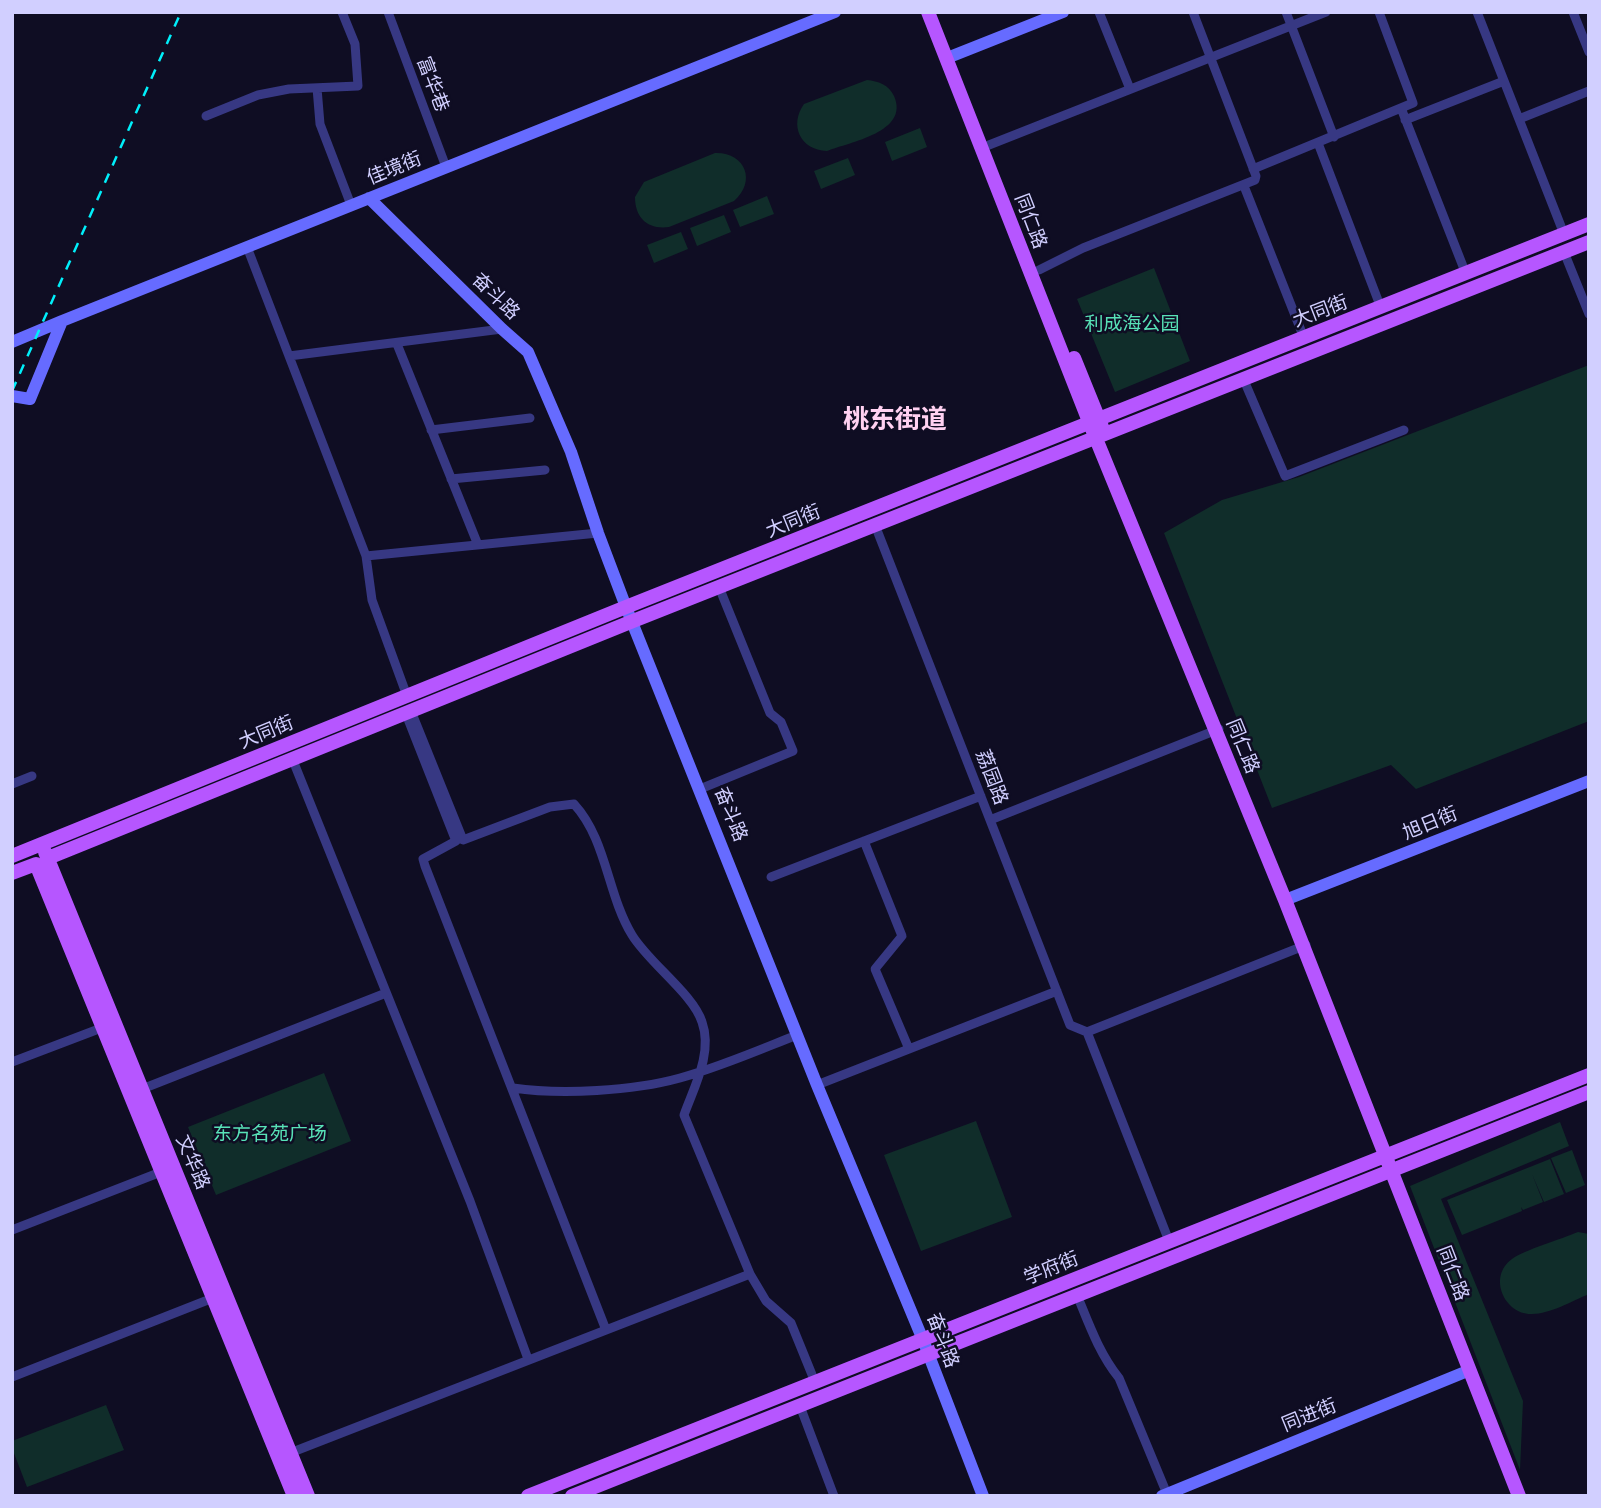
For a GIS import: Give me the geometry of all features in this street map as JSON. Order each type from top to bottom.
[{"type":"main road","name":"同仁路","points":[[928,12],[989,145],[1039,270],[1097,429]]},
{"type":"main road","name":"同仁路","points":[[936,12],[950,57],[1097,429],[1525,1496]]},
{"type":"main road","name":"大同街","points":[[12,873],[875,525],[1304,338],[1589,224]]},
{"type":"main road","name":"大同街","points":[[12,856],[626,607],[1097,429],[1243,378],[1589,242]]},
{"type":"main road","name":"文华路","points":[[35,846],[219,1295],[308,1496]]},
{"type":"main road","name":"文华路","points":[[42,861],[104,1027],[136,1091]]},
{"type":"main road","name":"学府街","points":[[572,1496],[1077,1296],[1589,1075]]},
{"type":"main road","name":"学府街","points":[[528,1496],[1169,1241],[1589,1091]]},
{"type":"main road","name":"同仁路","points":[[1392,1162],[1519,1496]]},
{"type":"main road","name":"文华路","points":[[219,1295],[294,1496]]},
{"type":"street","points":[[206,116],[258,94],[289,89],[358,86],[355,44],[342,12]]},
{"type":"street","name":"富华巷","points":[[387,12],[446,167]]},
{"type":"street","name":"佳境街","points":[[12,342],[835,12]]},
{"type":"street","points":[[950,57],[1063,12]]},
{"type":"street","points":[[1099,12],[1130,89]]},
{"type":"street","points":[[1039,270],[1083,248],[1255,180],[1256,176],[1193,12]]},
{"type":"street","points":[[1286,12],[1334,137]]},
{"type":"street","points":[[989,145],[1326,12]]},
{"type":"street","points":[[1253,169],[1413,103],[1379,12]]},
{"type":"street","points":[[1478,12],[1564,234]]},
{"type":"street","points":[[1573,12],[1589,52]]},
{"type":"street","points":[[1405,120],[1504,81]]},
{"type":"street","points":[[317,88],[320,124],[351,205]]},
{"type":"street","points":[[1519,119],[1589,91]]},
{"type":"street","points":[[1401,108],[1466,274]]},
{"type":"street","points":[[1318,143],[1381,308]]},
{"type":"street","points":[[1244,186],[1304,338]]},
{"type":"street","name":"奋斗路","points":[[369,198],[528,352],[571,452],[626,607],[817,1085],[923,1340],[983,1496]]},
{"type":"street","points":[[247,247],[366,556],[372,600],[407,696]]},
{"type":"street","points":[[1564,252],[1589,314]]},
{"type":"street","points":[[12,396],[30,399],[62,321]]},
{"type":"street","points":[[289,356],[502,329]]},
{"type":"street","points":[[397,344],[478,545]]},
{"type":"street","points":[[1243,378],[1285,476],[1404,430]]},
{"type":"street","points":[[431,430],[530,418]]},
{"type":"street","points":[[451,479],[545,470]]},
{"type":"street","name":"荔园路","points":[[875,525],[1070,1025],[1087,1032]]},
{"type":"street","points":[[366,556],[598,533]]},
{"type":"street","points":[[700,789],[793,751],[781,722],[770,713],[719,587]]},
{"type":"street","points":[[409,713],[463,840],[550,807],[574,804],[585,816],[598,841],[618,910],[634,938],[691,1003],[702,1021],[706,1040],[699,1073],[684,1115],[750,1274],[766,1301],[791,1323],[815,1382]]},
{"type":"street","points":[[409,713],[456,841],[424,859],[425,866],[606,1330]]},
{"type":"street","points":[[990,820],[1219,729]]},
{"type":"street","points":[[292,758],[470,1201],[528,1359]]},
{"type":"street","points":[[12,784],[32,776]]},
{"type":"street","name":"旭日街","points":[[1287,900],[1589,781]]},
{"type":"street","points":[[771,877],[981,796]]},
{"type":"street","points":[[864,841],[902,936],[875,969],[909,1049]]},
{"type":"street","points":[[1169,1241],[1087,1032],[1305,945]]},
{"type":"street","points":[[817,1085],[1057,991]]},
{"type":"street","points":[[136,1091],[386,992]]},
{"type":"street","points":[[12,1062],[104,1027]]},
{"type":"street","points":[[513,1088],[543,1093],[666,1082],[699,1073],[797,1035]]},
{"type":"street","points":[[12,1230],[167,1169]]},
{"type":"street","points":[[290,1453],[750,1274]]},
{"type":"street","points":[[12,1377],[219,1295]]},
{"type":"street","points":[[1077,1296],[1097,1344],[1119,1378],[1164,1495]]},
{"type":"street","name":"同进街","points":[[1164,1495],[1470,1370]]},
{"type":"street","points":[[800,1406],[834,1496]]},
{"type":"green space","points":[[867,80],[883,84],[894,96],[897,108],[894,119],[886,127],[863,139],[827,151],[818,150],[804,141],[797,120],[804,104]]},
{"type":"green space","points":[[920,128],[927,147],[892,161],[885,142]]},
{"type":"green space","points":[[715,153],[734,157],[744,169],[745,185],[734,201],[669,227],[655,227],[640,217],[635,197],[644,182]]},
{"type":"green space","points":[[848,158],[855,175],[821,189],[814,171]]},
{"type":"green space","points":[[767,196],[774,214],[740,227],[733,210]]},
{"type":"green space","points":[[724,215],[731,232],[697,246],[690,228]]},
{"type":"green space","points":[[681,232],[688,249],[654,263],[647,245]]},
{"type":"green space","name":"利成海公园","points":[[1154,268],[1190,361],[1115,392],[1077,299]]},
{"type":"green space","points":[[1589,365],[1589,721],[1416,789],[1391,765],[1272,808],[1164,533],[1222,500],[1299,477]]},
{"type":"green space","name":"东方名苑广场","points":[[324,1073],[351,1141],[216,1195],[188,1127]]},
{"type":"green space","points":[[976,1121],[1012,1217],[921,1251],[884,1155]]},
{"type":"green space","points":[[1560,1122],[1569,1146],[1441,1199],[1523,1401],[1520,1470],[1410,1186]]},
{"type":"green space","points":[[1572,1150],[1585,1185],[1566,1193],[1551,1158]]},
{"type":"green space","points":[[1550,1159],[1564,1194],[1544,1202],[1532,1174],[1543,1202],[1523,1210],[1521,1207],[1522,1211],[1462,1235],[1447,1200]]},
{"type":"green space","points":[[1578,1232],[1589,1234],[1589,1294],[1553,1310],[1532,1314],[1522,1313],[1507,1302],[1500,1285],[1501,1275],[1512,1259]]},
{"type":"green space","points":[[106,1405],[124,1450],[27,1487],[12,1448],[12,1441]]},
{"type":"railway","points":[[12,391],[181,12]]},
{"type":"district","name":"桃东街道","points":[[895,419]]}]
